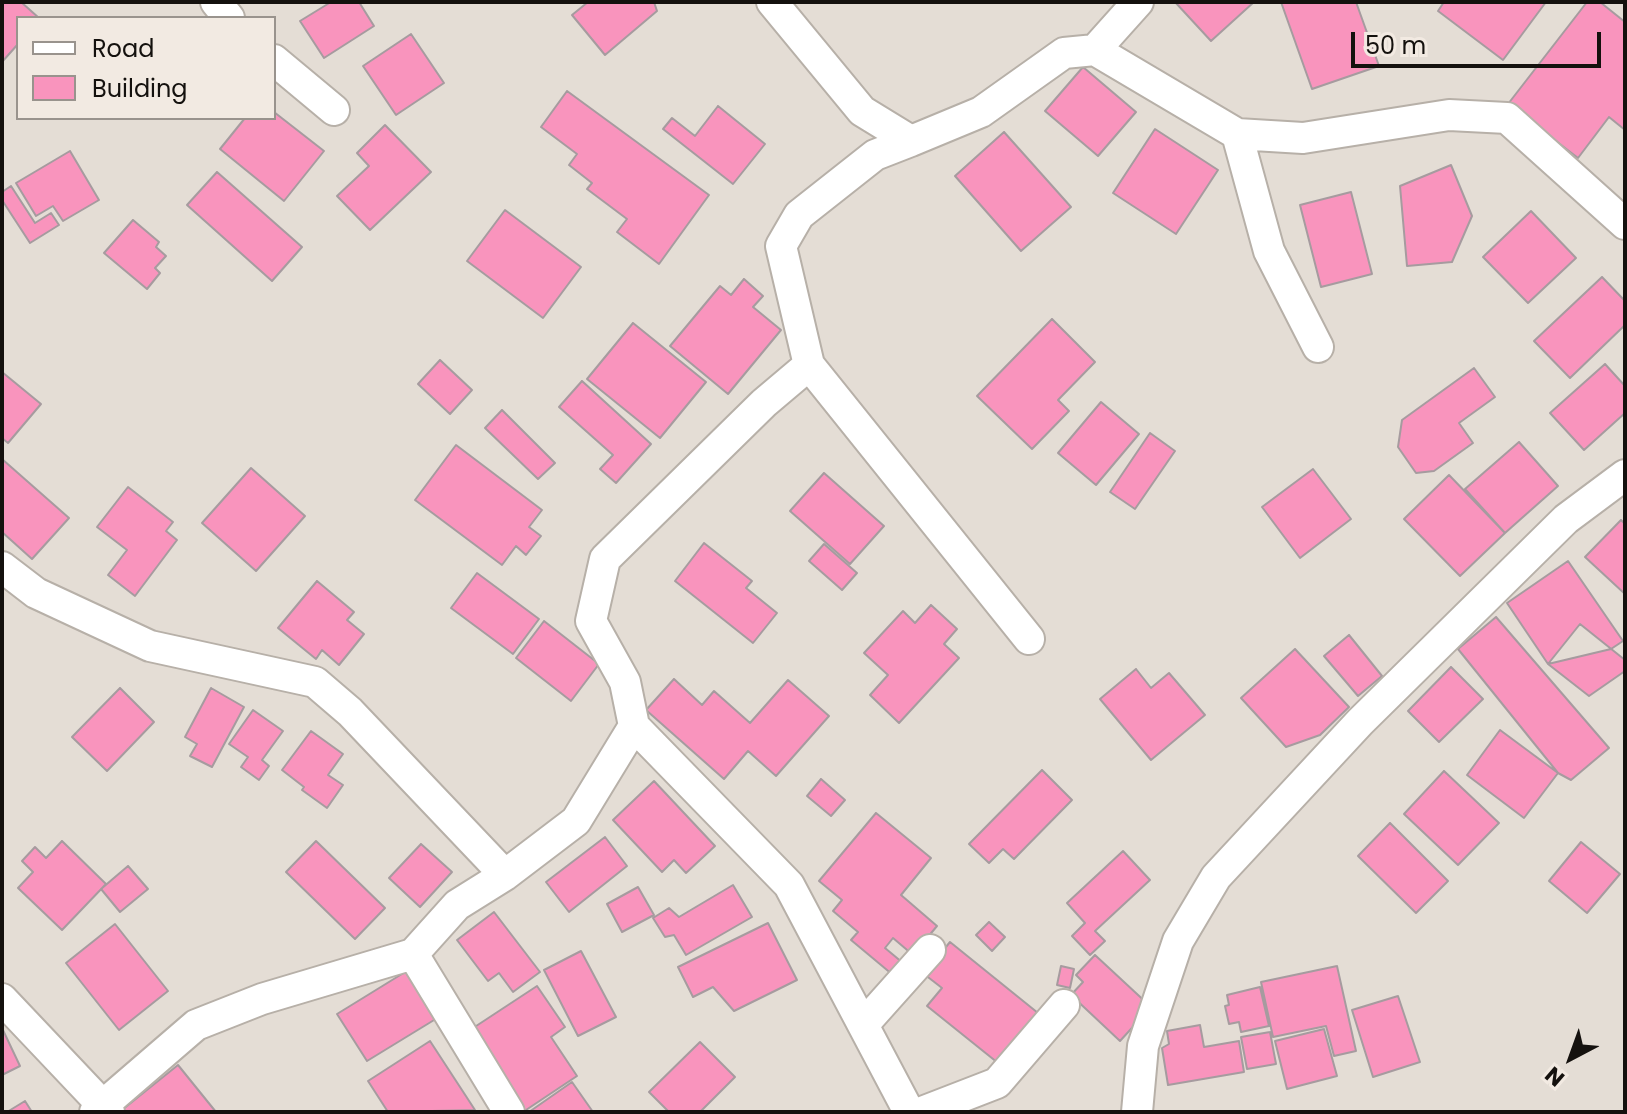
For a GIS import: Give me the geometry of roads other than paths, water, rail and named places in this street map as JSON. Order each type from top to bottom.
[{"type":"street","points":[[772,2],[862,111],[911,141]]},
{"type":"street","points":[[1095,50],[1138,2]]},
{"type":"street","points":[[1029,639],[809,365],[781,246],[799,215],[875,155],[981,112],[1064,53],[1095,50],[1237,134],[1303,138],[1449,115],[1507,118],[1625,224]]},
{"type":"street","points":[[276,62],[334,110]]},
{"type":"street","points":[[1237,134],[1269,251],[1318,347]]},
{"type":"street","points":[[809,365],[764,403],[605,559],[591,621],[625,682],[634,726],[789,885],[909,1112]]},
{"type":"street","points":[[1137,1112],[1143,1046],[1178,941],[1216,877],[1360,722],[1566,519],[1625,475]]},
{"type":"street","points":[[2,567],[36,593],[150,646],[315,682],[350,712],[505,875]]},
{"type":"street","points":[[2,999],[102,1110],[196,1025],[262,999],[413,954],[457,905],[505,875],[576,821],[634,726]]},
{"type":"street","points":[[863,1025],[930,950]]},
{"type":"street","points":[[413,954],[509,1112]]},
{"type":"street","points":[[922,1112],[997,1083],[1064,1005]]}]
